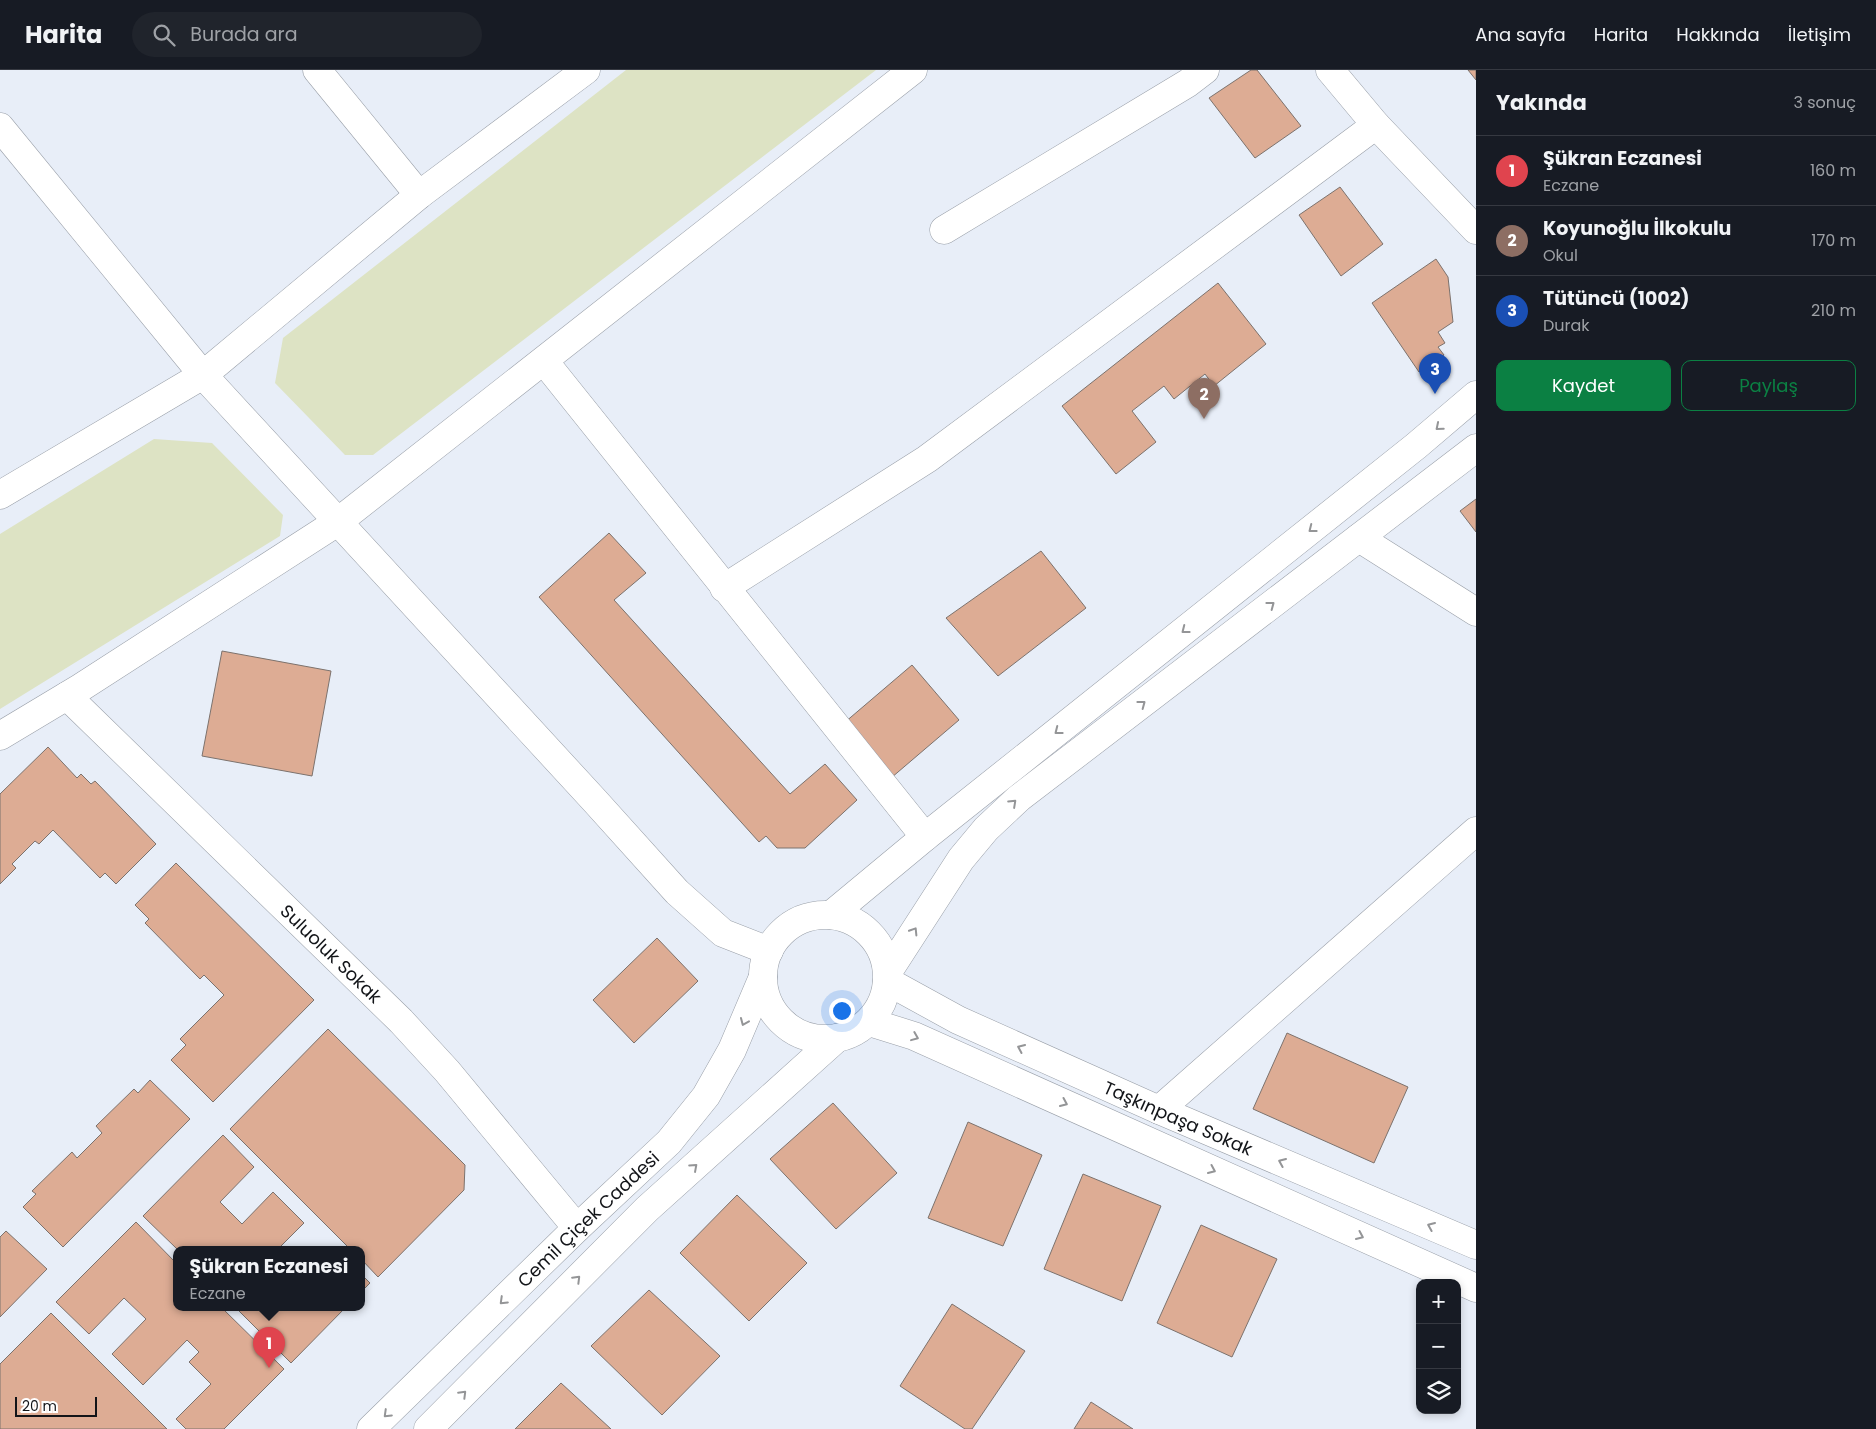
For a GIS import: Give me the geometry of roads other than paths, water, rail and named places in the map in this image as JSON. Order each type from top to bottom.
[{"type":"street","points":[[317,70],[419,195]]},
{"type":"street","points":[[0,495],[203,375],[419,195],[586,70]]},
{"type":"street","points":[[0,736],[67,696],[340,521],[913,70]]},
{"type":"street","points":[[944,230],[1180,88],[1205,70]]},
{"type":"street","points":[[1330,70],[1376,125],[1476,230]]},
{"type":"street","points":[[724,588],[926,459],[1376,125]]},
{"type":"street","points":[[0,127],[203,375],[340,521],[677,892],[723,933],[766,964]]},
{"type":"street","points":[[544,361],[925,837]]},
{"type":"street","points":[[831,915],[925,837],[1416,446],[1476,395]]},
{"type":"street","points":[[887,977],[884,955],[876,939],[864,927],[848,918],[831,915],[812,916],[795,923],[779,935],[766,964],[765,995],[773,1011],[785,1025],[801,1034],[819,1039],[837,1038],[854,1032],[869,1022],[880,1007],[887,977],[960,859],[986,829],[1019,798],[1476,448]]},
{"type":"street","points":[[1359,538],[1476,612]]},
{"type":"street","name":"Suluoluk Sokak","points":[[67,696],[401,1021],[447,1071],[577,1228]]},
{"type":"street","points":[[1158,1110],[1476,830]]},
{"type":"street","name":"Cemil Çiçek Caddesi","points":[[372,1429],[577,1228],[669,1142],[706,1096],[732,1050],[766,964]]},
{"type":"street","name":"Taşkınpaşa Sokak","points":[[887,977],[958,1020],[1158,1110],[1476,1245]]},
{"type":"street","points":[[869,1022],[914,1036],[1476,1288]]},
{"type":"street","name":"Cemil Çiçek Caddesi","points":[[433,1427],[647,1209],[837,1038]]},
{"type":"place","name":"Tütüncü (1002)","points":[[1435,394]]},
{"type":"place","name":"Koyunoğlu İlkokulu","points":[[1204,419]]},
{"type":"place","name":"Şükran Eczanesi","points":[[269,1368]]}]
